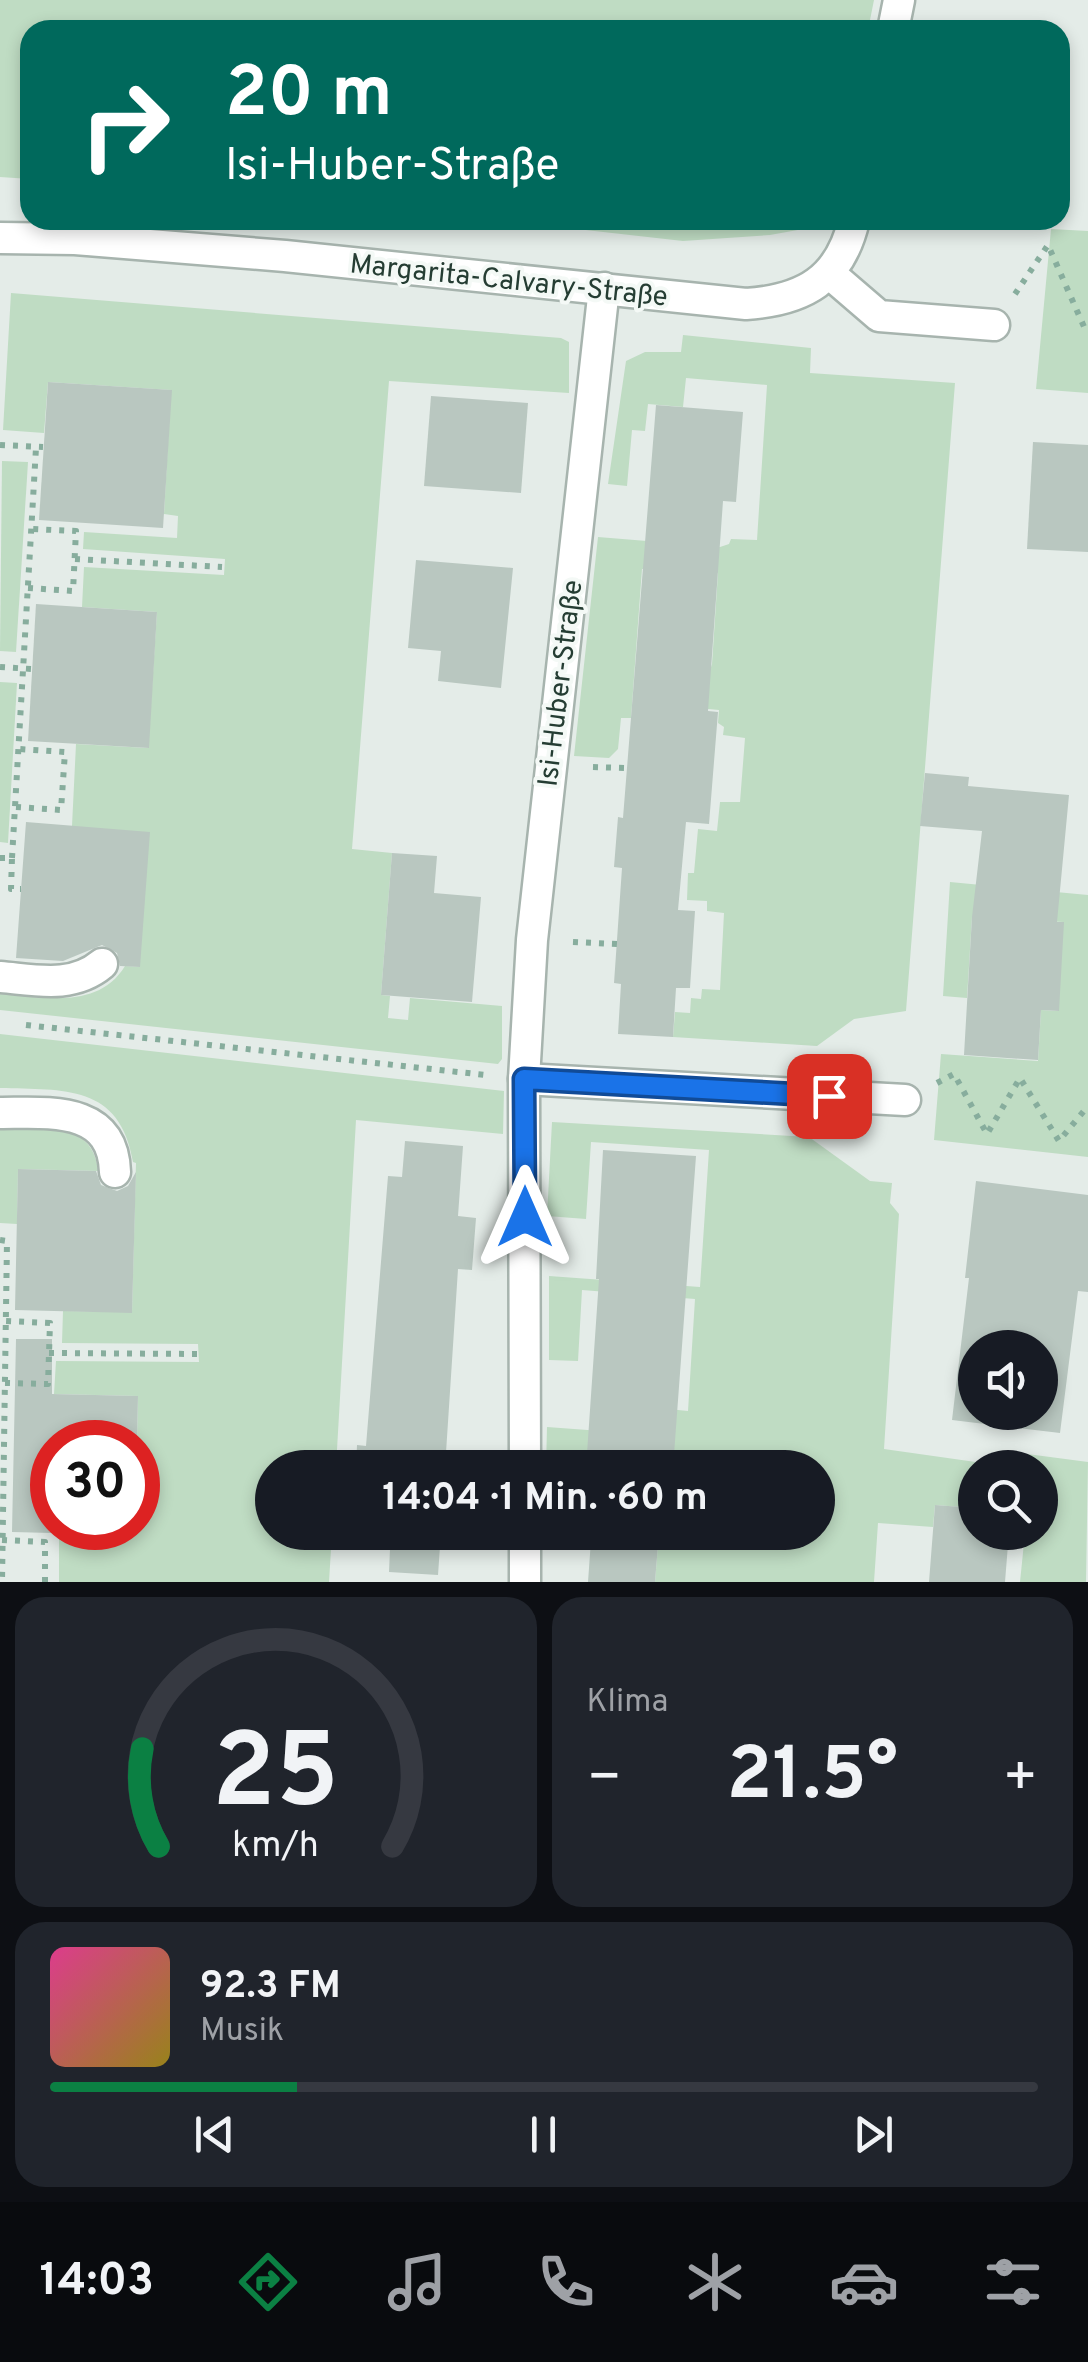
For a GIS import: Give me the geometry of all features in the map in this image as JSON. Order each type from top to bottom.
[{"type":"street","points":[[850,230],[842,254],[828,273],[880,316],[994,325]]},
{"type":"street","name":"Margarita-Calvary-Straße","points":[[0,238],[285,256],[746,304],[778,302],[808,291],[828,273]]},
{"type":"street","name":"Isi-Huber-Straße","points":[[525,1450],[524,1079],[536,886],[604,288]]},
{"type":"street","points":[[0,977],[66,981],[84,977],[102,964]]},
{"type":"street","points":[[524,1079],[905,1100]]},
{"type":"street","points":[[0,1113],[61,1114],[84,1121],[112,1146],[115,1172]]},
{"type":"street","points":[[525,1550],[525,1582]]},
{"type":"path","points":[[994,325],[1048,245],[1088,329]]},
{"type":"path","points":[[0,445],[40,448],[28,588],[28,669],[12,858],[11,889],[21,889]]},
{"type":"path","points":[[28,588],[72,591],[75,559],[76,531],[32,528]]},
{"type":"path","points":[[75,559],[222,567]]},
{"type":"path","points":[[0,667],[28,669]]},
{"type":"path","points":[[16,807],[61,810],[65,752],[19,748]]},
{"type":"path","points":[[0,858],[12,858]]},
{"type":"path","points":[[20,1024],[524,1079]]},
{"type":"path","points":[[905,1100],[954,1074],[987,1134],[1020,1078],[1059,1141],[1088,1106]]},
{"type":"path","points":[[2,1582],[8,1241]]},
{"type":"path","points":[[5,1383],[48,1384],[50,1323],[6,1322]]},
{"type":"path","points":[[49,1352],[198,1354]]},
{"type":"path","points":[[2,1461],[14,1462]]},
{"type":"path","points":[[2,1540],[45,1542],[44,1582]]},
{"type":"green space","points":[[0,0],[874,0],[870,20],[20,20],[20,178],[0,177]]},
{"type":"green space","points":[[585,230],[798,230],[770,235],[683,241]]},
{"type":"green space","points":[[1051,230],[1088,231],[1088,393],[1036,389]]},
{"type":"green space","points":[[11,293],[561,338],[569,342],[569,393],[389,381],[352,849],[392,853],[381,995],[390,996],[388,1018],[408,1020],[410,998],[502,1006],[502,1059],[498,1064],[0,1010],[0,994],[52,998],[85,995],[114,980],[125,966],[140,967],[72,826],[76,744],[148,748],[157,612],[82,607],[84,567],[224,575],[225,559],[83,549],[84,532],[177,538],[178,516],[164,514],[171,390],[48,382],[44,433],[3,430]]},
{"type":"green space","points":[[683,335],[811,348],[810,373],[955,383],[906,1011],[854,1019],[817,1046],[673,1037],[675,1012],[690,1013],[691,998],[701,999],[702,989],[720,990],[724,913],[707,911],[707,901],[687,900],[688,873],[694,873],[698,829],[717,831],[720,802],[740,802],[745,738],[723,735],[724,727],[718,723],[719,710],[698,708],[712,664],[718,573],[642,569],[631,718],[621,718],[618,749],[609,758],[574,756],[598,537],[720,547],[731,539],[757,540],[767,385],[686,378],[683,407],[648,404],[645,431],[632,430],[627,486],[608,484],[626,361],[645,352],[681,352]]},
{"type":"green space","points":[[2,461],[28,462],[16,652],[0,651]]},
{"type":"green space","points":[[0,682],[17,683],[8,843],[0,842]]},
{"type":"green space","points":[[950,882],[1088,895],[1088,1157],[934,1140],[941,1054],[1038,1061],[1041,1010],[1058,1011],[1063,922],[972,917],[967,998],[943,996]]},
{"type":"green space","points":[[0,1034],[504,1091],[503,1134],[356,1120],[337,1450],[255,1450],[255,1550],[331,1550],[329,1582],[59,1582],[59,1550],[160,1550],[160,1420],[137,1420],[138,1396],[54,1394],[56,1361],[199,1362],[198,1344],[62,1343],[63,1311],[132,1312],[136,1163],[116,1118],[86,1096],[46,1089],[0,1088]]},
{"type":"green space","points":[[552,1122],[809,1137],[870,1181],[892,1183],[890,1203],[899,1214],[884,1449],[958,1459],[958,1507],[935,1505],[933,1527],[878,1523],[874,1582],[655,1582],[658,1550],[835,1550],[835,1450],[546,1450],[547,1427],[655,1435],[658,1408],[688,1411],[695,1299],[582,1290],[578,1361],[549,1360],[549,1276],[700,1287],[709,1150],[591,1142],[586,1219],[547,1216]]},
{"type":"green space","points":[[0,1128],[46,1128],[75,1135],[94,1154],[98,1171],[18,1169],[17,1224],[0,1223]]},
{"type":"green space","points":[[1058,1458],[1088,1462],[1086,1582],[1020,1582],[1023,1550],[1058,1550]]},
{"type":"building","points":[[48,382],[172,390],[163,528],[39,520]]},
{"type":"building","points":[[431,396],[528,403],[521,493],[424,486]]},
{"type":"building","points":[[656,405],[743,412],[736,502],[723,501],[708,711],[718,712],[709,824],[686,822],[678,910],[695,911],[690,988],[676,988],[673,1037],[618,1034],[621,984],[614,983],[622,868],[614,867],[618,817],[623,818]]},
{"type":"building","points":[[1033,442],[1088,445],[1088,552],[1027,549]]},
{"type":"building","points":[[416,560],[513,568],[501,688],[438,681],[441,651],[408,648]]},
{"type":"building","points":[[36,604],[157,612],[149,748],[28,741]]},
{"type":"building","points":[[925,773],[969,777],[968,786],[1069,795],[1057,922],[1064,922],[1059,1011],[1041,1010],[1038,1060],[964,1055],[972,917],[982,831],[920,826]]},
{"type":"building","points":[[26,822],[150,832],[140,967],[120,966],[117,953],[102,945],[63,961],[16,958]]},
{"type":"building","points":[[392,853],[437,856],[434,893],[481,897],[472,1002],[381,995]]},
{"type":"building","points":[[405,1141],[463,1146],[458,1216],[476,1218],[472,1270],[458,1269],[446,1450],[357,1450],[357,1445],[366,1446],[388,1176],[402,1177]]},
{"type":"building","points":[[603,1150],[696,1156],[674,1450],[587,1450]]},
{"type":"building","points":[[18,1169],[96,1171],[101,1185],[117,1191],[128,1186],[136,1172],[132,1313],[15,1310]]},
{"type":"building","points":[[976,1181],[1088,1195],[1088,1292],[1078,1291],[1060,1433],[1035,1430],[1058,1430],[1058,1330],[963,1330],[969,1278],[965,1278]]},
{"type":"building","points":[[16,1339],[52,1339],[52,1394],[138,1396],[137,1420],[30,1420],[30,1532],[12,1532]]},
{"type":"building","points":[[958,1370],[958,1421],[952,1420]]},
{"type":"building","points":[[935,1505],[958,1507],[958,1550],[1008,1550],[1005,1582],[929,1582]]},
{"type":"building","points":[[390,1550],[440,1550],[438,1575],[389,1572]]},
{"type":"building","points":[[590,1550],[658,1550],[655,1582],[588,1582]]},
{"type":"route","points":[[525,1217],[524,1079],[829,1096]]}]
